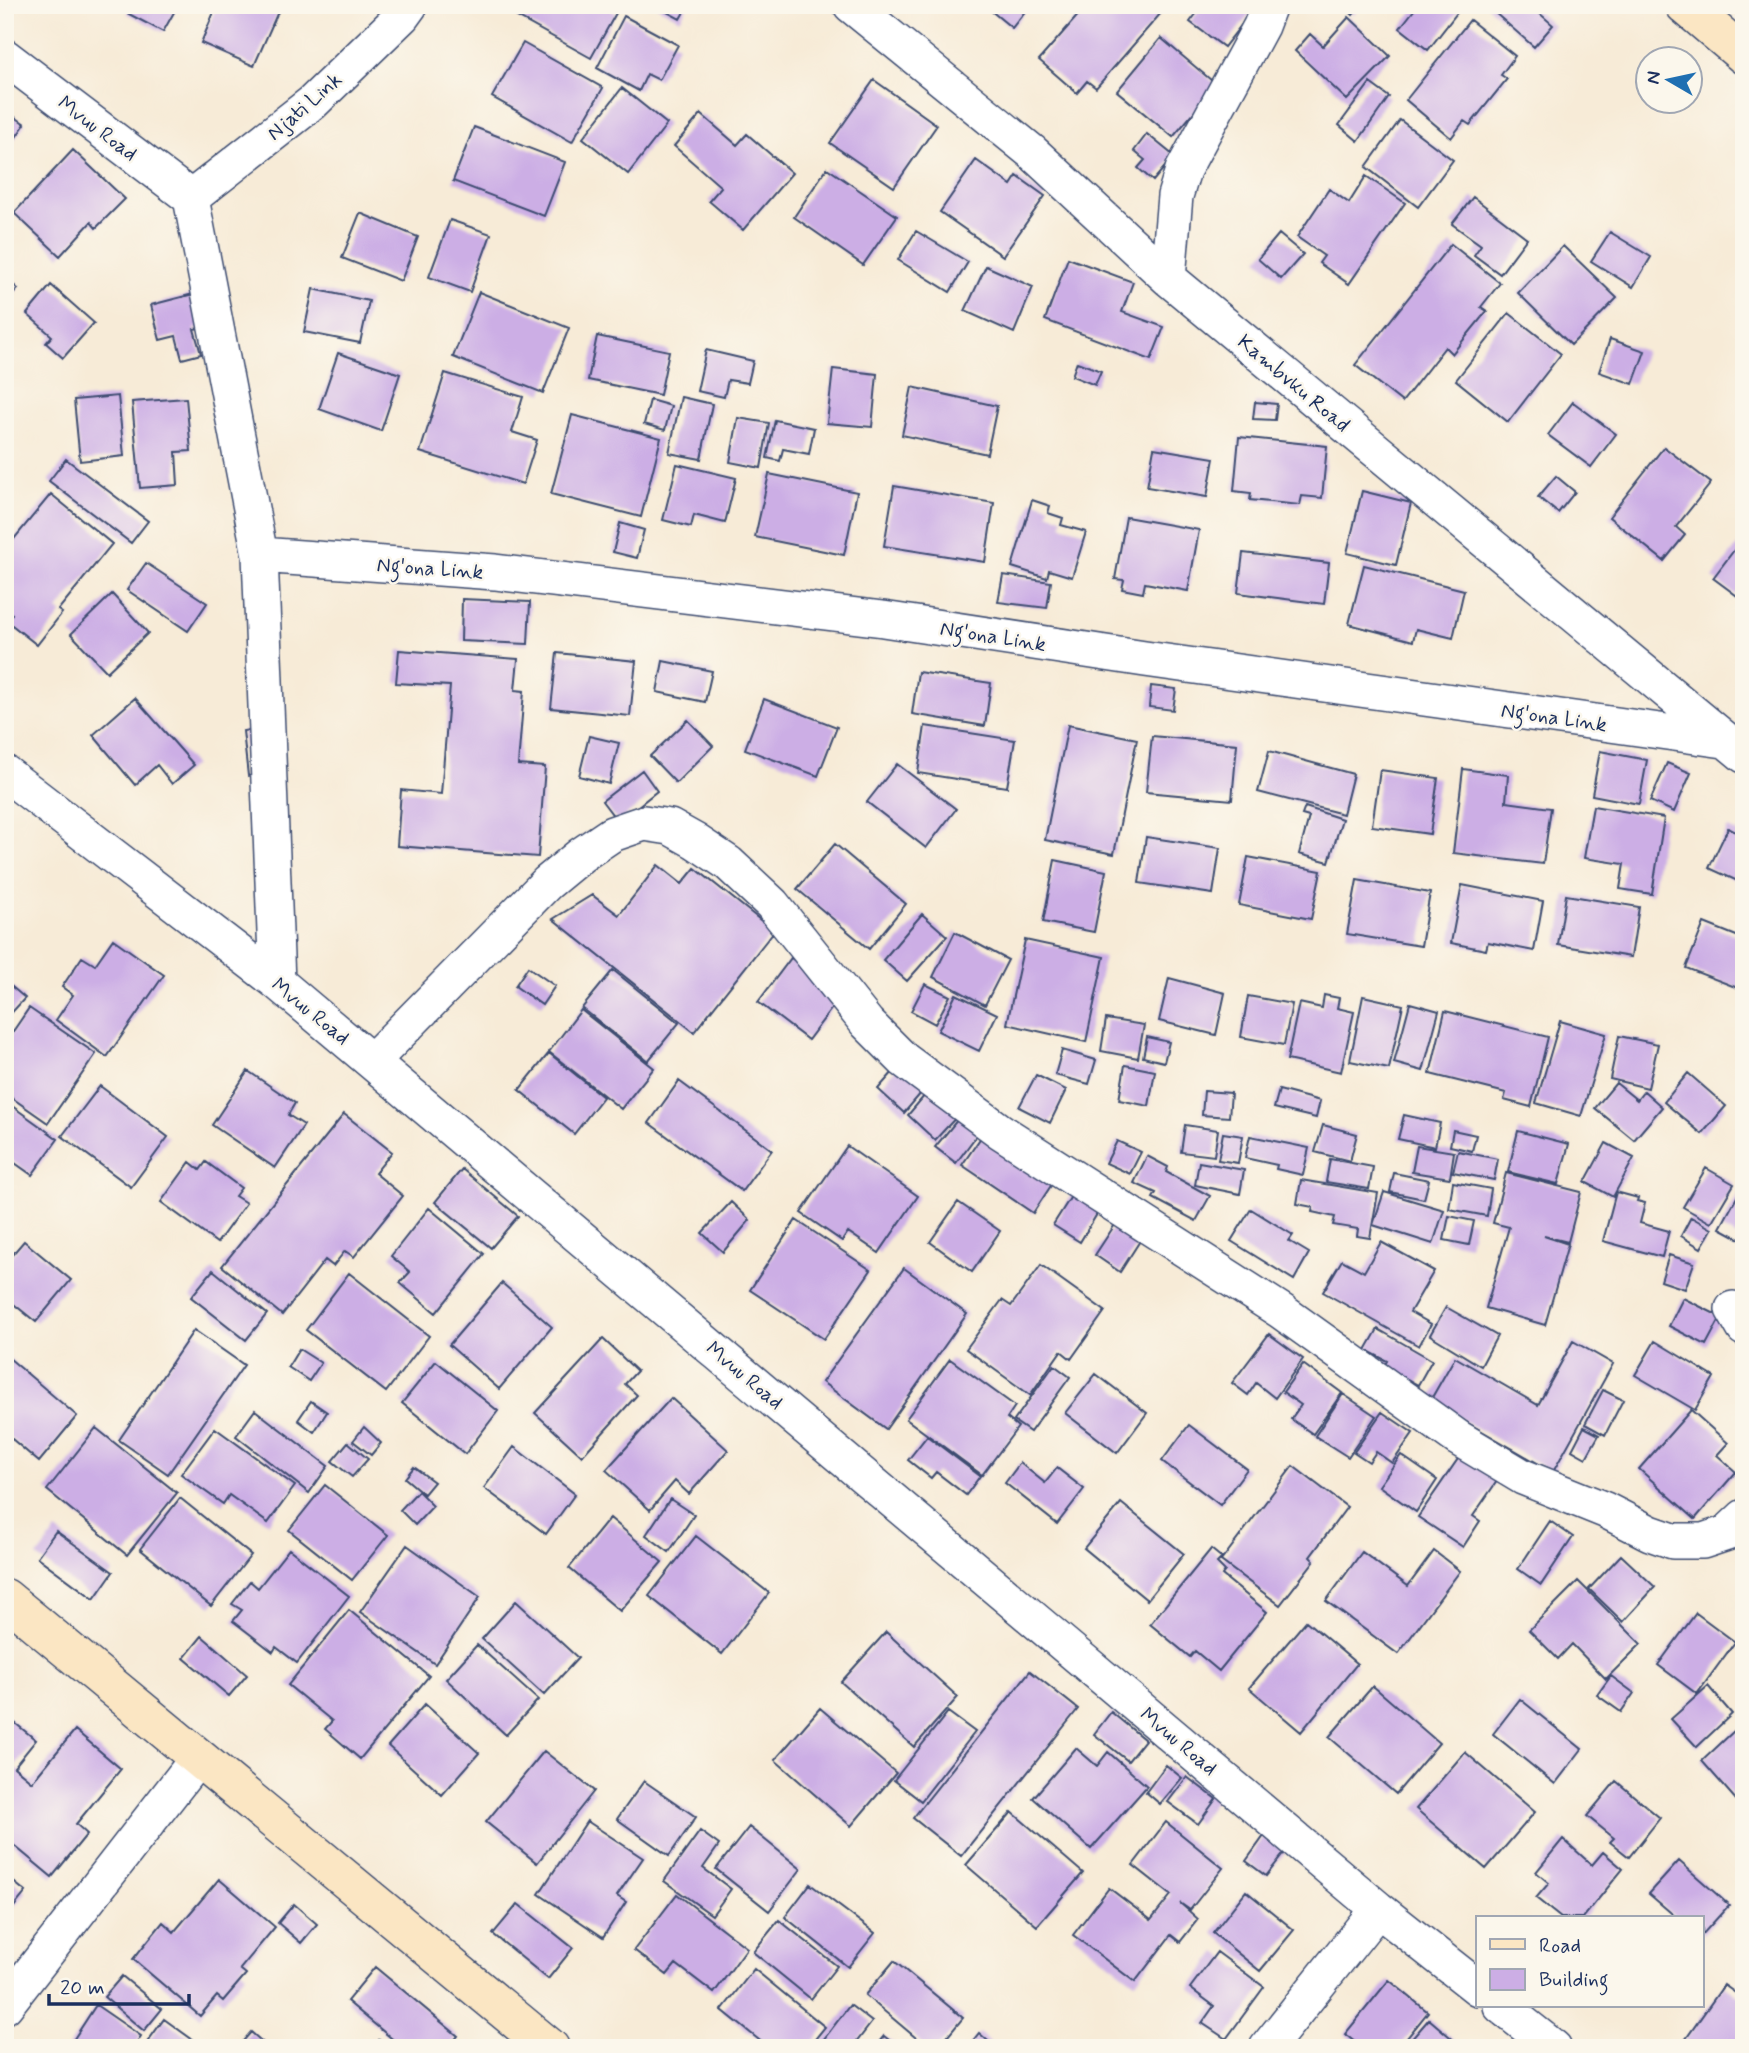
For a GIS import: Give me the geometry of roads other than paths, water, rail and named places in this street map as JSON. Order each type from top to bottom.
[{"type":"street","name":"Njati Link","points":[[191,198],[312,103],[402,16],[410,5]]},
{"type":"street","name":"Kambvku Road","points":[[851,5],[1032,152],[1168,278],[1734,748]]},
{"type":"street","points":[[1168,278],[1175,196],[1183,170],[1261,26],[1269,5]]},
{"type":"street","points":[[1685,5],[1744,54]]},
{"type":"street","name":"Mvuu Road","points":[[5,57],[191,198]]},
{"type":"street","points":[[191,198],[260,555],[277,982]]},
{"type":"street","name":"Ng'ona Link","points":[[260,555],[495,572],[869,617],[1734,748]]},
{"type":"street","name":"Mvuu Road","points":[[5,773],[277,982],[1378,1909],[1476,1986]]},
{"type":"street","points":[[372,1061],[547,883],[581,855],[612,834],[644,823],[670,827],[728,863],[772,904],[867,1023],[904,1060],[1000,1131],[1280,1311],[1458,1438],[1523,1477],[1673,1541],[1703,1541],[1727,1533],[1744,1517]]},
{"type":"street","points":[[5,1598],[550,2048]]},
{"type":"street","points":[[5,2006],[198,1758]]},
{"type":"street","points":[[1267,2048],[1378,1909]]},
{"type":"street","points":[[1504,2008],[1554,2048]]}]
